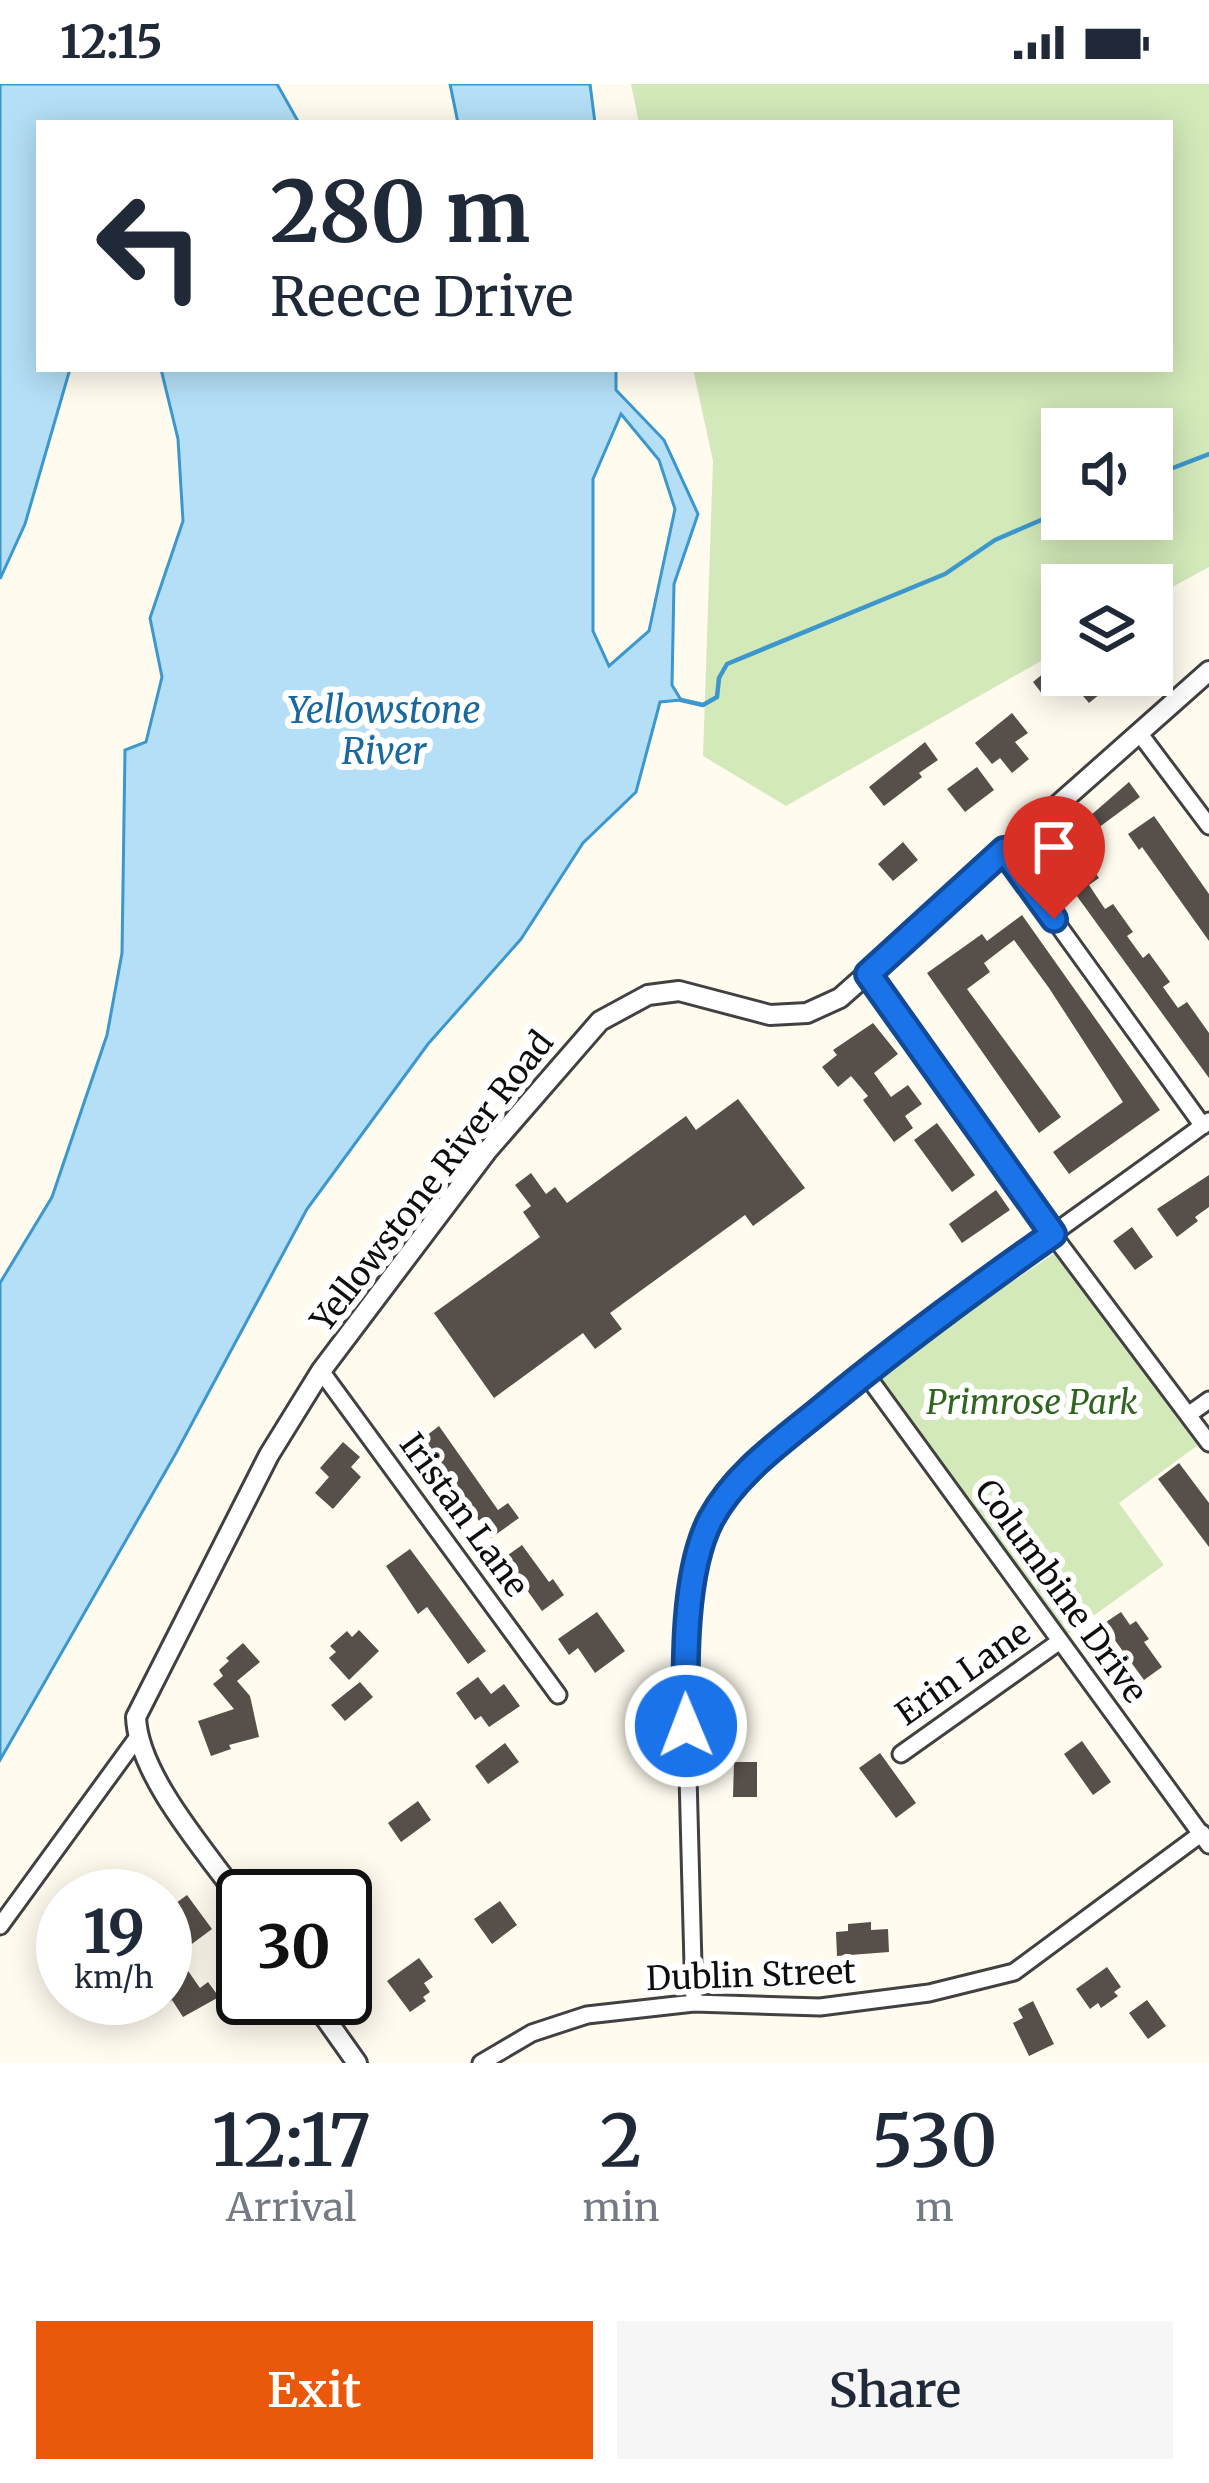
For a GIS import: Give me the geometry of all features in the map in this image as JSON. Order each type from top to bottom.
[{"type":"street","name":"Yellowstone River Road","points":[[137,1738],[136,1717],[145,1696],[269,1455],[321,1371],[487,1151],[600,1022],[648,995],[679,991],[770,1016],[807,1013],[840,998],[1209,671]]},
{"type":"street","points":[[1140,734],[1209,826]]},
{"type":"street","points":[[694,2003],[685,1681],[688,1609],[709,1521],[734,1485],[762,1458],[865,1373],[1206,1123],[1004,850]]},
{"type":"street","points":[[868,974],[1209,1443]]},
{"type":"street","name":"Iristan Lane","points":[[321,1371],[558,1695]]},
{"type":"street","name":"Columbine Drive","points":[[865,1373],[1206,1839]]},
{"type":"street","points":[[1188,1415],[1209,1400]]},
{"type":"street","name":"Erin Lane","points":[[901,1754],[1060,1641]]},
{"type":"street","points":[[137,1738],[146,1765],[219,1869]]},
{"type":"street","points":[[0,1926],[137,1738]]},
{"type":"street","name":"Dublin Street","points":[[481,2063],[532,2033],[587,2015],[694,2003],[820,2007],[929,1993],[1014,1972],[1206,1839]]},
{"type":"street","points":[[330,2025],[357,2063]]},
{"type":"green space","points":[[631,84],[1209,84],[1209,567],[1173,587],[1173,564],[1041,564],[1041,661],[786,806],[703,756],[713,461],[694,372],[1173,372],[1173,120],[638,120]]},
{"type":"green space","name":"Primrose Park","points":[[1058,1251],[1198,1445],[1119,1503],[1164,1565],[1068,1634],[874,1375]]},
{"type":"water","points":[[0,84],[277,84],[297,120],[36,120],[36,372],[69,372],[25,524],[0,579]]},
{"type":"water","points":[[450,84],[590,84],[595,120],[457,120]]},
{"type":"water","name":"Yellowstone River","points":[[162,372],[616,372],[616,390],[664,440],[698,514],[674,584],[672,685],[681,700],[660,702],[636,792],[583,843],[521,939],[428,1044],[307,1209],[176,1453],[0,1760],[0,1283],[52,1197],[107,1035],[122,953],[125,750],[146,742],[162,677],[150,618],[183,521],[178,439]],"holes":[[[621,414],[659,460],[675,509],[649,631],[609,666],[593,631],[593,479]]]},
{"type":"building","points":[[1012,713],[1028,733],[1015,742],[1029,759],[1012,773],[1000,758],[992,764],[975,743]]},
{"type":"building","points":[[925,742],[938,760],[884,806],[869,787]]},
{"type":"building","points":[[977,767],[994,790],[965,812],[947,789]]},
{"type":"building","points":[[1129,782],[1140,797],[1098,828],[1090,816]]},
{"type":"building","points":[[1154,816],[1209,894],[1209,941],[1128,834]]},
{"type":"building","points":[[903,842],[918,860],[893,881],[878,864]]},
{"type":"building","points":[[1063,850],[1069,858],[1077,852],[1088,862],[1099,878],[1089,885],[1105,909],[1113,904],[1133,932],[1127,936],[1143,958],[1149,953],[1170,982],[1163,987],[1178,1008],[1187,1002],[1209,1033],[1209,1078],[1050,859]]},
{"type":"building","points":[[1022,915],[1160,1110],[1069,1174],[1053,1152],[1123,1102],[1049,988],[1014,940],[984,963],[990,972],[967,989],[1061,1117],[1039,1133],[927,973],[982,934],[987,941]]},
{"type":"building","points":[[873,1023],[898,1054],[874,1073],[891,1097],[908,1085],[922,1104],[905,1116],[913,1128],[894,1142],[851,1076],[838,1087],[822,1067],[837,1055],[833,1050]]},
{"type":"building","points":[[738,1099],[805,1188],[753,1226],[745,1215],[610,1313],[622,1329],[595,1349],[583,1333],[494,1398],[434,1313],[540,1237],[523,1212],[531,1206],[515,1185],[531,1173],[546,1194],[555,1187],[567,1203],[686,1116],[696,1130]]},
{"type":"building","points":[[937,1123],[975,1175],[952,1192],[914,1140]]},
{"type":"building","points":[[1209,1175],[1209,1207],[1177,1237],[1157,1209]]},
{"type":"building","points":[[996,1190],[1010,1210],[962,1243],[949,1224]]},
{"type":"building","points":[[1132,1227],[1153,1257],[1135,1270],[1113,1241]]},
{"type":"building","points":[[439,1426],[498,1510],[508,1503],[519,1518],[491,1538],[422,1439]]},
{"type":"building","points":[[343,1442],[360,1457],[351,1467],[361,1477],[333,1509],[315,1493],[329,1477],[320,1468]]},
{"type":"building","points":[[1179,1463],[1209,1503],[1209,1547],[1158,1479]]},
{"type":"building","points":[[522,1545],[564,1595],[542,1611],[504,1558]]},
{"type":"building","points":[[410,1549],[486,1651],[468,1664],[427,1607],[418,1614],[386,1566]]},
{"type":"building","points":[[597,1612],[625,1651],[595,1673],[578,1648],[569,1655],[558,1639]]},
{"type":"building","points":[[1121,1612],[1130,1625],[1136,1621],[1162,1667],[1144,1680],[1103,1624]]},
{"type":"building","points":[[359,1630],[379,1651],[349,1680],[329,1658],[336,1652],[330,1646],[347,1631],[352,1637]]},
{"type":"building","points":[[243,1643],[260,1662],[237,1681],[250,1696],[259,1737],[229,1745],[231,1749],[211,1756],[198,1721],[234,1709],[213,1684],[223,1676],[219,1670],[229,1661],[226,1658]]},
{"type":"building","points":[[478,1677],[491,1694],[504,1684],[520,1706],[489,1727],[481,1716],[475,1720],[456,1693]]},
{"type":"building","points":[[360,1682],[373,1697],[345,1721],[331,1705]]},
{"type":"building","points":[[1082,1741],[1111,1782],[1093,1795],[1064,1754]]},
{"type":"building","points":[[505,1743],[519,1762],[488,1784],[475,1766]]},
{"type":"building","points":[[880,1753],[916,1803],[896,1818],[859,1768]]},
{"type":"building","points":[[734,1762],[757,1762],[757,1797],[733,1797]]},
{"type":"building","points":[[418,1801],[431,1820],[401,1842],[388,1823]]},
{"type":"building","points":[[500,1901],[517,1925],[492,1944],[474,1919]]},
{"type":"building","points":[[192,1902],[212,1929],[192,1944]]},
{"type":"building","points":[[871,1922],[871,1930],[888,1929],[889,1952],[837,1956],[836,1932],[848,1931],[848,1924]]},
{"type":"building","points":[[419,1958],[433,1977],[424,1983],[430,1992],[423,1997],[426,2001],[410,2012],[387,1981]]},
{"type":"building","points":[[1107,1967],[1121,1987],[1114,1992],[1118,1996],[1101,2008],[1098,2003],[1090,2009],[1076,1989]]},
{"type":"building","points":[[192,1977],[200,1988],[208,1982],[216,1999],[192,2012]]},
{"type":"building","points":[[1147,2000],[1166,2026],[1148,2039],[1129,2013]]},
{"type":"building","points":[[1033,2001],[1054,2044],[1029,2056],[1013,2023],[1023,2018],[1018,2009]]},
{"type":"waterway","points":[[1173,468],[1209,454]]},
{"type":"waterway","points":[[681,700],[703,705],[717,697],[727,664],[945,574],[995,540],[1041,520]]},
{"type":"route","points":[[686,1726],[688,1609],[698,1558],[709,1521],[734,1485],[899,1347],[1053,1234],[868,974],[1004,850],[1054,919]]}]
